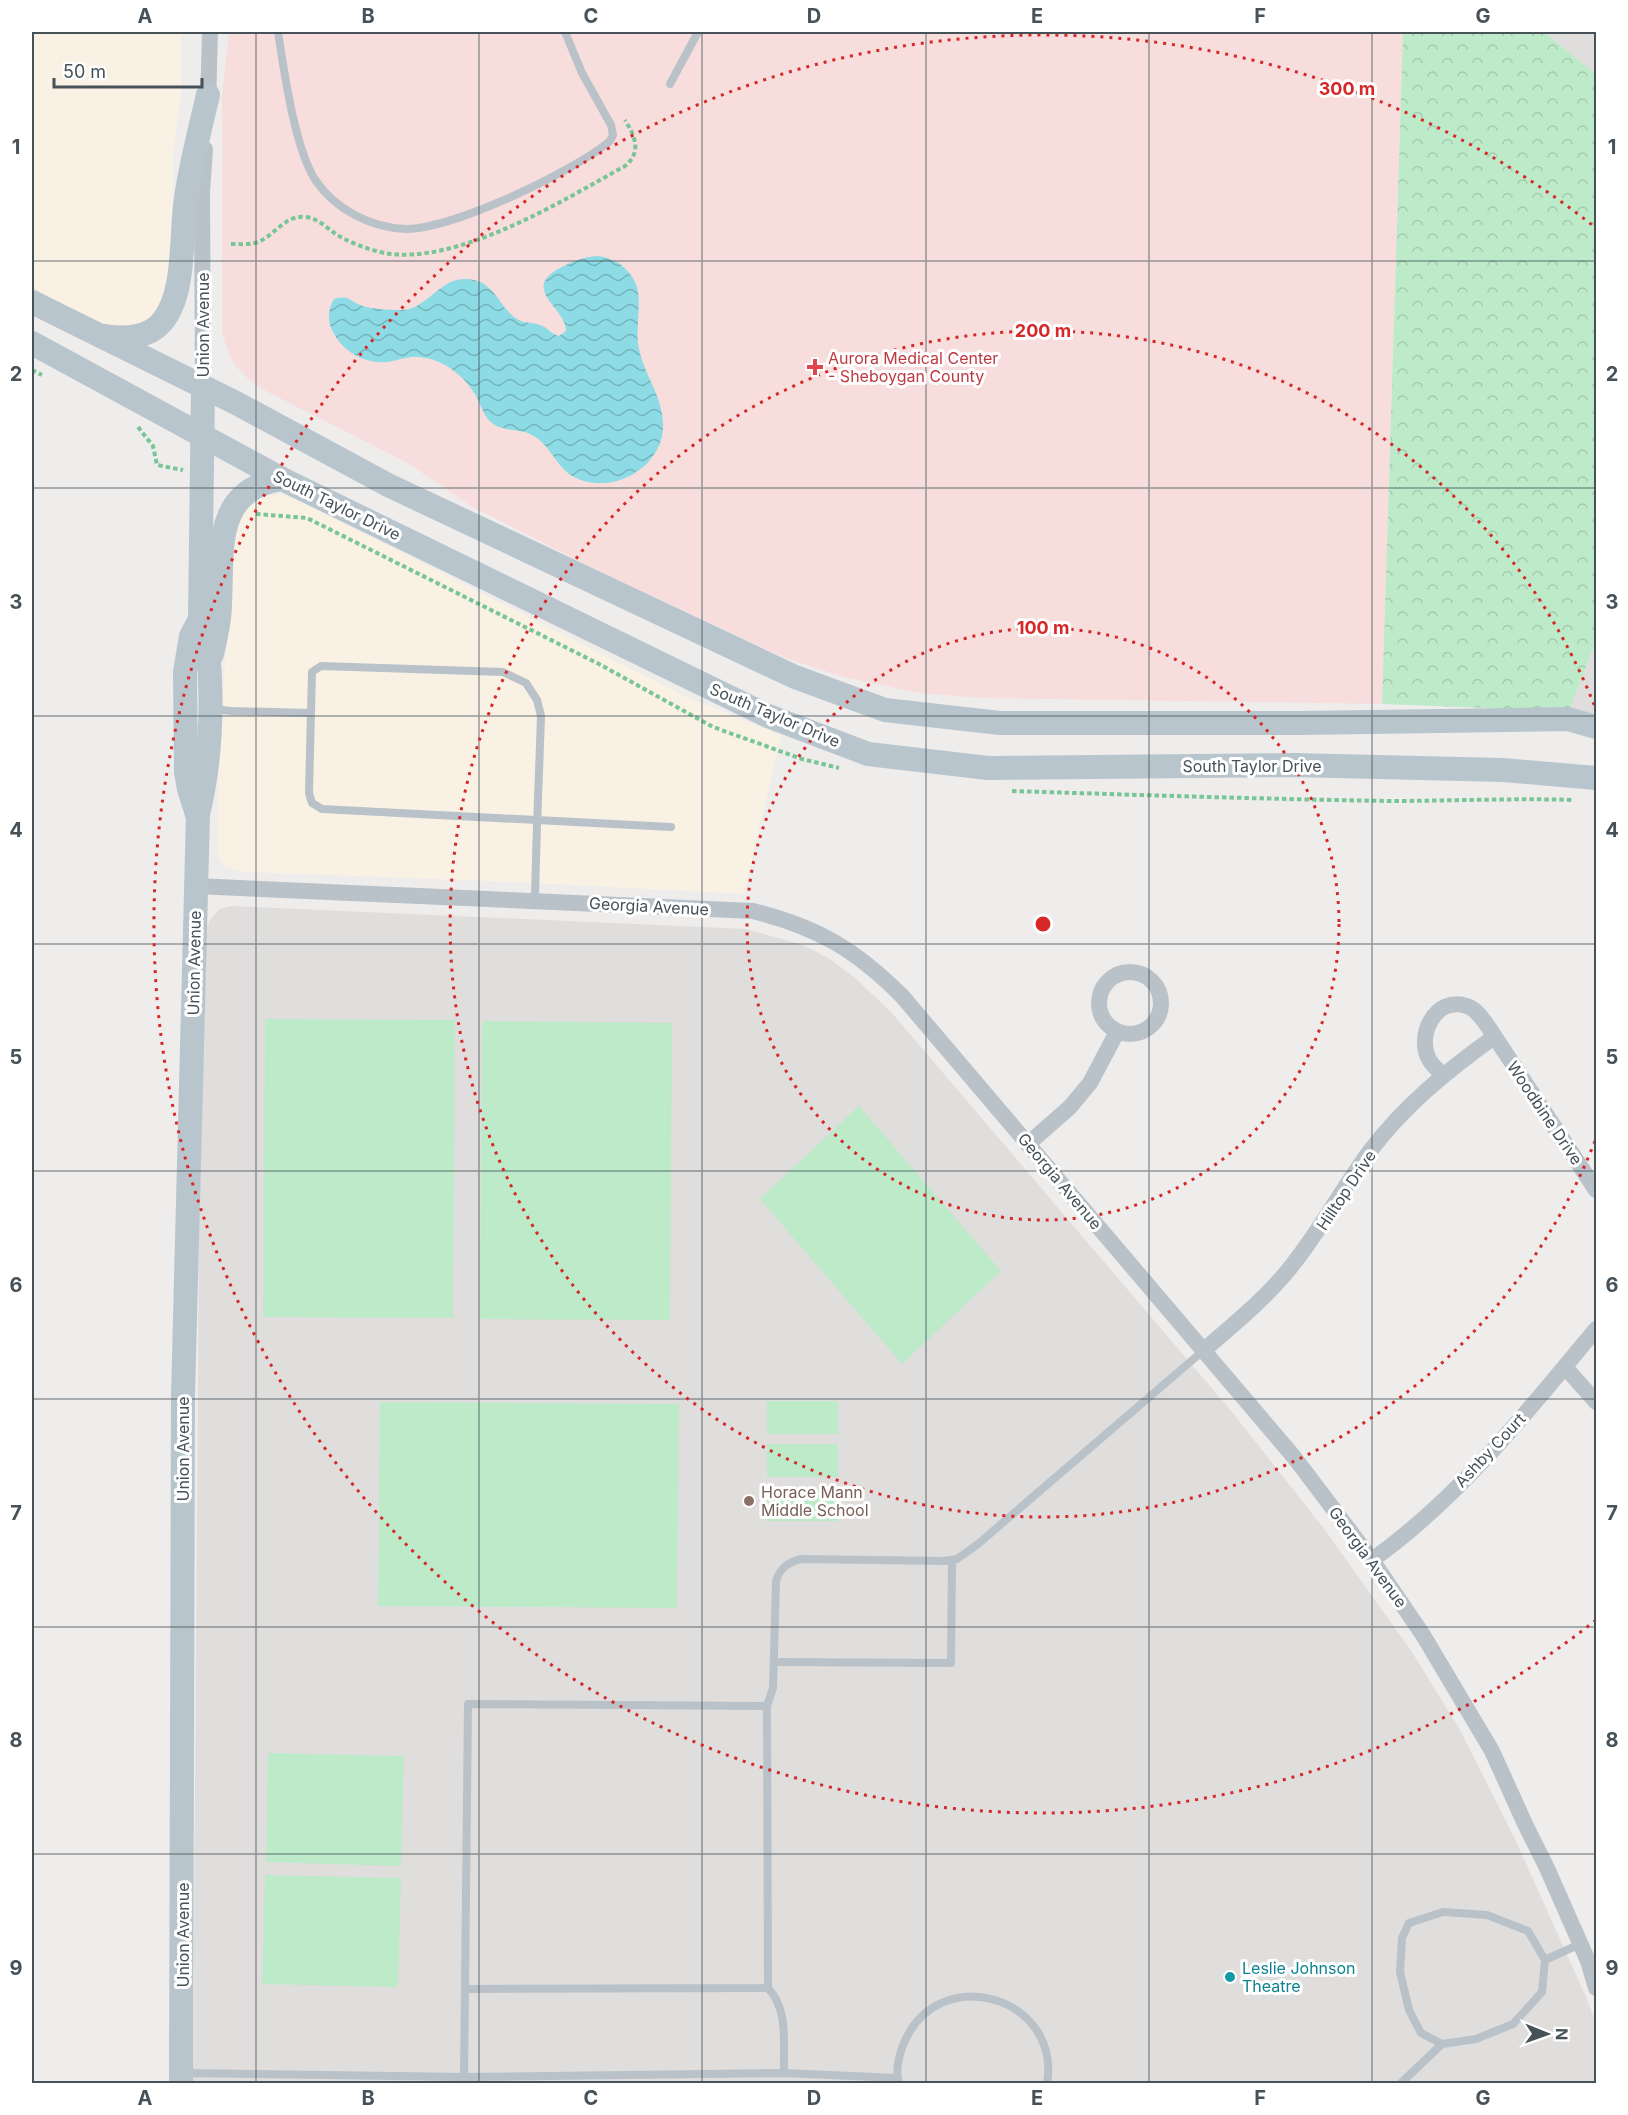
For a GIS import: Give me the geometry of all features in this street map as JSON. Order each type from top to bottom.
[{"type":"main road","points":[[98,335],[124,337],[144,334],[160,325],[167,314],[177,285],[186,198],[208,95]]},
{"type":"main road","points":[[32,302],[410,495],[795,677],[885,710],[1000,723],[1300,723],[1568,719],[1596,727]]},
{"type":"main road","name":"South Taylor Drive","points":[[32,343],[282,479],[768,716],[868,754],[988,768],[1294,765],[1503,770],[1596,778]]},
{"type":"main road","name":"Union Avenue","points":[[181,2078],[183,1396],[195,886],[198,814],[210,753],[211,708],[207,639],[200,619],[203,388]]},
{"type":"main road","points":[[209,667],[219,626],[222,540],[228,517],[237,503],[250,492],[267,482],[282,479]]},
{"type":"main road","name":"Union Avenue","points":[[198,814],[186,772],[185,672],[186,656],[200,619]]},
{"type":"street","name":"Union Avenue","points":[[203,388],[202,192],[210,32]]},
{"type":"street","name":"Georgia Avenue","points":[[195,886],[753,911],[785,919],[816,931],[852,952],[902,996],[1294,1457],[1372,1560],[1423,1635],[1492,1751],[1524,1824],[1546,1866],[1580,1944],[1596,1988]]},
{"type":"street","points":[[1443,1075],[1430,1061],[1424,1046],[1426,1026],[1438,1011],[1452,1004],[1467,1006],[1478,1013],[1494,1037]]},
{"type":"street","points":[[1028,1144],[1070,1107],[1090,1083],[1117,1032]]},
{"type":"street","name":"Hilltop Drive","points":[[1204,1350],[1256,1305],[1289,1269],[1319,1230],[1369,1152],[1419,1096],[1494,1037]]},
{"type":"street","name":"Woodbine Drive","points":[[1494,1037],[1596,1190]]},
{"type":"street","name":"Ashby Court","points":[[1372,1560],[1396,1543],[1465,1479],[1516,1424],[1596,1329]]},
{"type":"street","points":[[1565,1367],[1596,1402]]},
{"type":"lane","points":[[278,32],[298,134],[307,163],[315,179],[331,199],[357,216],[406,229],[436,224],[500,201],[554,175],[610,141],[611,125],[582,73],[565,32]]},
{"type":"lane","points":[[670,84],[698,32]]},
{"type":"lane","points":[[535,901],[537,821],[541,716],[537,700],[526,683],[503,672],[321,666],[312,672],[309,794],[312,803],[322,809],[537,821],[670,828]]},
{"type":"lane","points":[[211,708],[234,711],[310,712]]},
{"type":"lane","points":[[783,2073],[781,2008],[776,1997],[768,1988],[766,1706],[773,1688],[776,1581],[785,1565],[801,1559],[952,1561],[978,1544],[1204,1350]]},
{"type":"lane","points":[[774,1662],[951,1663],[952,1561]]},
{"type":"lane","points":[[464,2078],[468,1704],[766,1706]]},
{"type":"lane","points":[[1400,2084],[1442,2044],[1476,2039],[1513,2024],[1542,1992],[1545,1960],[1528,1931],[1487,1915],[1443,1912],[1409,1923],[1402,1938],[1400,1972],[1409,2010],[1421,2033],[1442,2044]]},
{"type":"lane","points":[[1545,1960],[1580,1944]]},
{"type":"lane","points":[[465,1989],[768,1988]]},
{"type":"lane","points":[[181,2078],[464,2078],[783,2073],[898,2081],[899,2054],[909,2031],[925,2013],[939,2004],[946,2000],[970,1996],[995,1998],[1016,2009],[1034,2026],[1046,2048],[1049,2072],[1047,2084]]},
{"type":"path","points":[[231,244],[257,242],[289,220],[301,217],[316,220],[334,233],[359,246],[386,253],[424,254],[466,243],[532,217],[628,164],[634,155],[636,144],[624,118]]},
{"type":"shaded area","points":[[32,32],[181,32],[181,92],[173,155],[172,269],[169,287],[152,317],[135,326],[99,323],[32,287]]},
{"type":"shaded area","name":"Aurora Medical Center - Sheboygan County","points":[[229,32],[1403,32],[1382,704],[982,698],[919,693],[847,678],[783,657],[599,571],[471,506],[406,462],[262,389],[234,364],[222,332],[222,97]]},
{"type":"shaded area","points":[[1544,32],[1596,32],[1596,74]]},
{"type":"shaded area","points":[[280,494],[302,502],[684,696],[781,735],[744,894],[514,882],[244,872],[224,866],[218,854],[218,776],[230,543],[244,509],[262,497]]},
{"type":"shaded area","points":[[1596,641],[1596,715],[1569,711]]},
{"type":"shaded area","name":"Horace Mann Middle School","points":[[232,906],[746,929],[803,945],[830,959],[855,978],[892,1013],[1232,1412],[1325,1530],[1412,1652],[1460,1730],[1515,1839],[1586,1997],[1596,2023],[1596,2084],[193,2084],[201,941],[210,920],[220,909]]},
{"type":"green space","points":[[1403,32],[1544,32],[1596,74],[1596,641],[1569,711],[1382,704]]},
{"type":"green space","points":[[265,1019],[455,1020],[453,1318],[263,1317]]},
{"type":"green space","points":[[482,1021],[672,1023],[670,1320],[480,1319]]},
{"type":"green space","points":[[859,1106],[1001,1271],[902,1364],[760,1199]]},
{"type":"green space","points":[[767,1401],[838,1401],[838,1434],[767,1434]]},
{"type":"green space","points":[[380,1402],[679,1404],[677,1608],[378,1606]]},
{"type":"green space","points":[[767,1444],[838,1444],[838,1477],[767,1477]]},
{"type":"green space","points":[[767,1488],[838,1488],[838,1521],[767,1521]]},
{"type":"green space","points":[[268,1753],[404,1756],[401,1866],[266,1862]]},
{"type":"green space","points":[[265,1875],[401,1878],[398,1987],[262,1984]]},
{"type":"water","points":[[598,256],[621,265],[630,273],[636,284],[639,297],[638,343],[640,354],[663,417],[660,444],[652,458],[628,477],[614,482],[583,481],[569,474],[538,439],[527,433],[496,426],[487,418],[466,382],[452,369],[427,358],[410,357],[387,362],[363,359],[343,346],[330,325],[329,312],[334,299],[347,298],[363,306],[376,309],[409,309],[425,301],[447,284],[465,279],[474,280],[488,287],[514,317],[542,326],[559,336],[566,331],[564,323],[548,300],[544,284],[548,277],[563,266]]},
{"type":"place","name":"Aurora Medical Center - Sheboygan County","points":[[815,367]]},
{"type":"place","name":"Horace Mann Middle School","points":[[749,1501]]},
{"type":"place","name":"Leslie Johnson Theatre","points":[[1230,1977]]}]
